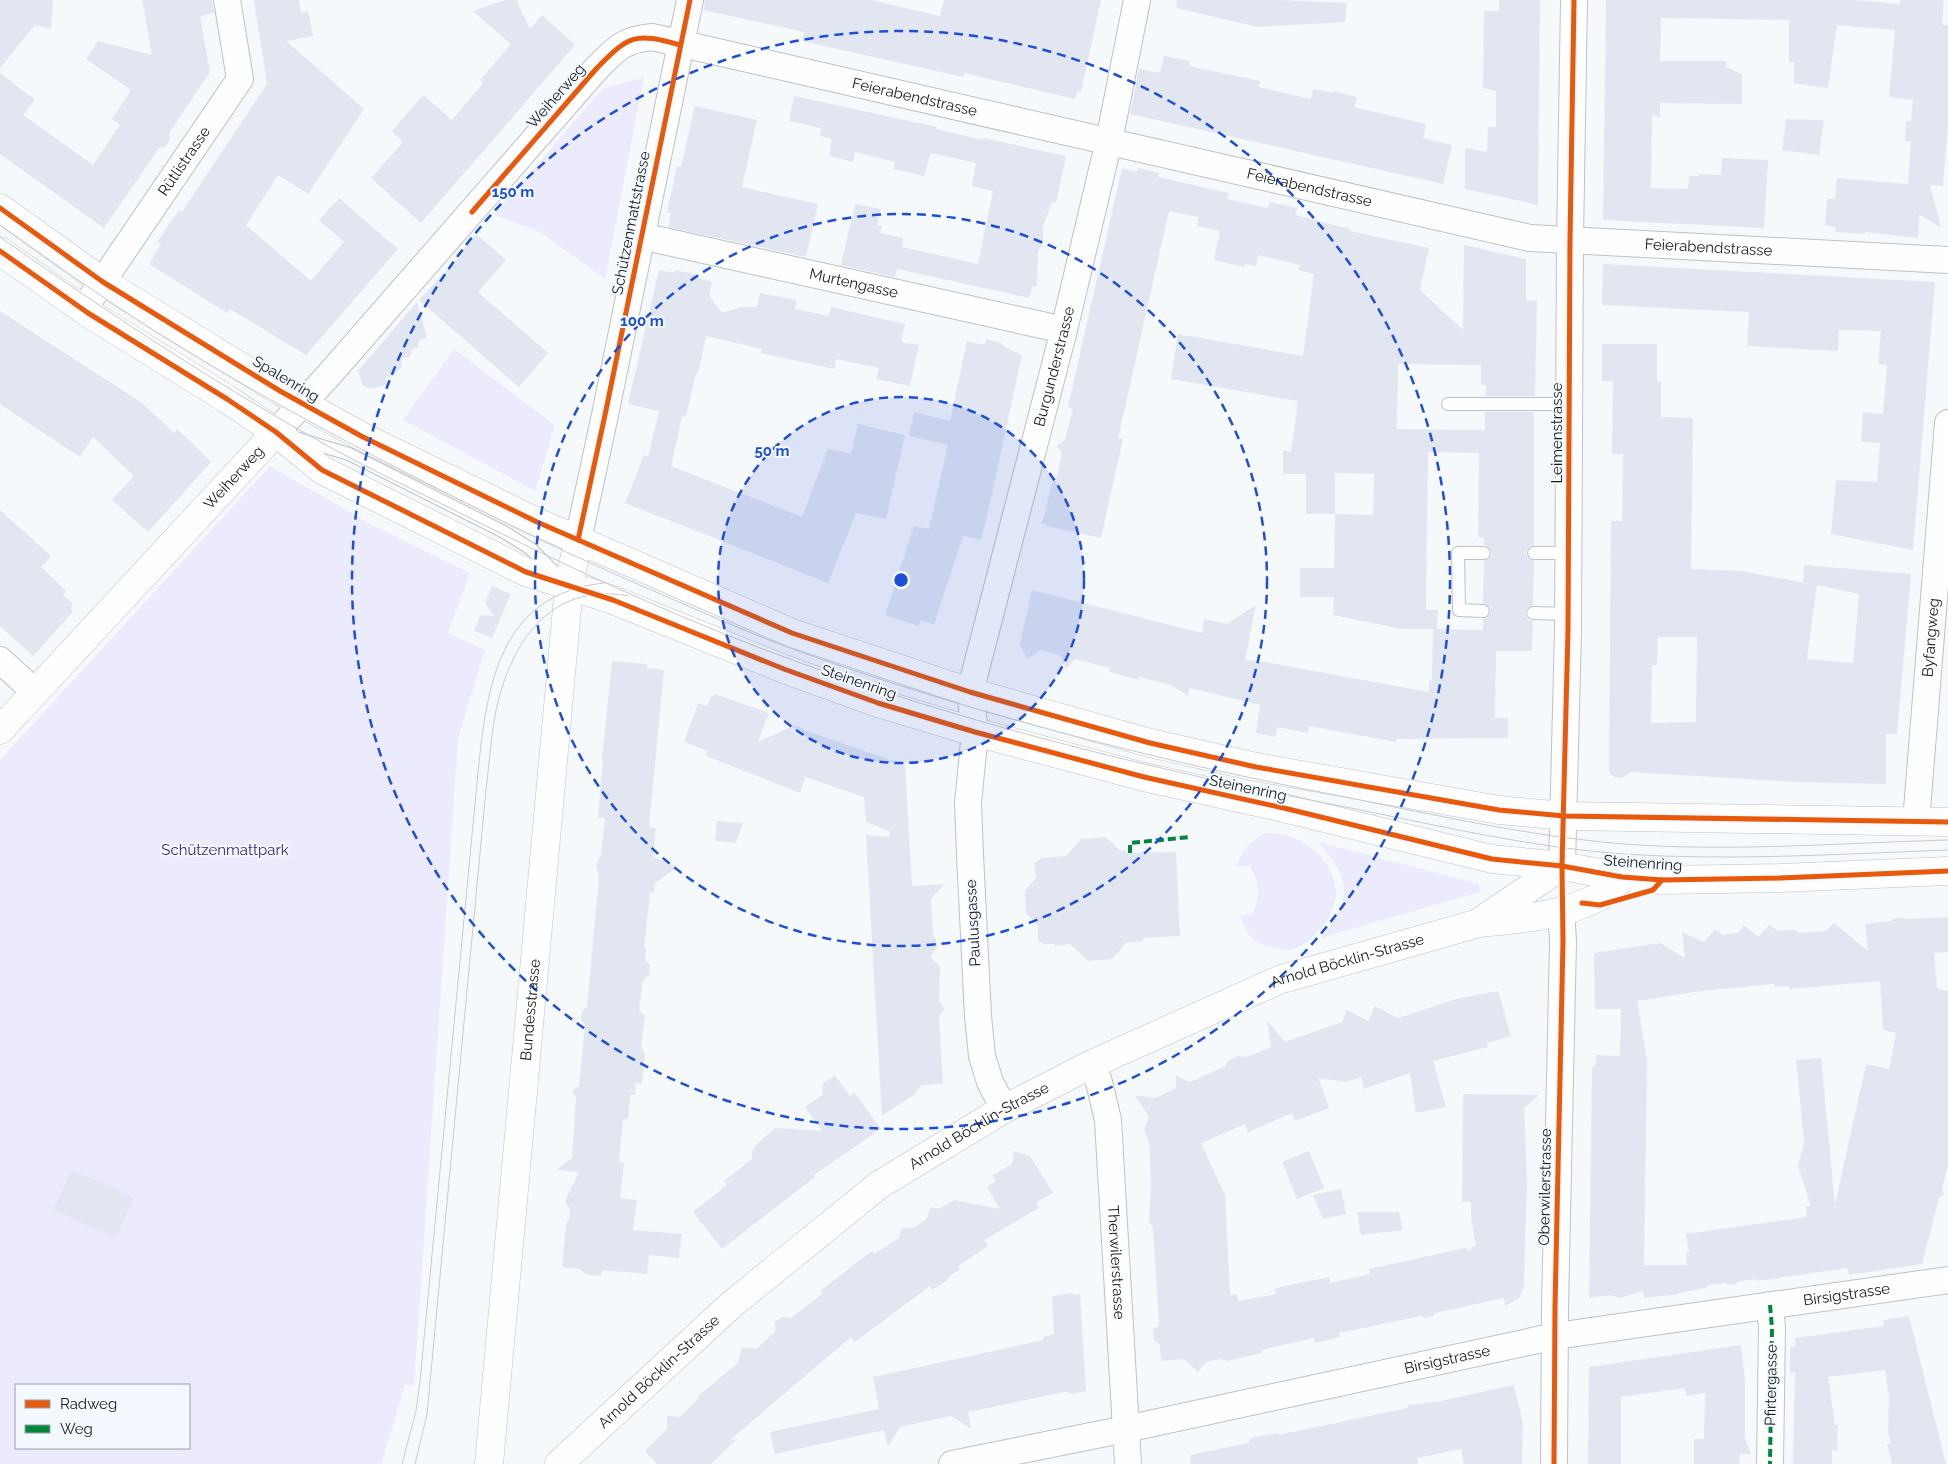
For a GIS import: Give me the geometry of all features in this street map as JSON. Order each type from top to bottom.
[{"type":"main road","name":"Spalenring","points":[[0,208],[103,282],[302,404],[576,548]]},
{"type":"main road","points":[[0,250],[83,310],[227,399],[276,432],[322,470],[526,572],[569,586]]},
{"type":"main road","name":"Weiherweg","points":[[0,730],[276,432]]},
{"type":"main road","name":"Bundesstrasse","points":[[489,1464],[569,586],[576,548]]},
{"type":"main road","name":"Steinenring","points":[[576,548],[792,633],[970,692],[1150,743],[1256,766],[1499,810],[1564,816],[1948,822]]},
{"type":"main road","name":"Steinenring","points":[[569,586],[613,600],[784,669],[878,703],[975,732],[1144,777],[1479,856],[1662,880],[1948,870]]},
{"type":"main road","name":"Arnold Böcklin-Strasse","points":[[1478,923],[1562,866]]},
{"type":"main road","name":"Arnold Böcklin-Strasse","points":[[559,1464],[731,1305],[879,1185],[1004,1109],[1092,1064],[1279,980],[1478,923],[1561,911],[1600,896],[1622,876]]},
{"type":"street","name":"Rütlistrasse","points":[[83,310],[240,79],[227,0]]},
{"type":"street","name":"Schützenmattstrasse","points":[[576,548],[690,0]]},
{"type":"street","name":"Burgunderstrasse","points":[[975,732],[970,692],[1064,330],[1110,140],[1137,0]]},
{"type":"street","name":"Leimenstrasse","points":[[1562,866],[1569,553],[1570,240],[1574,0]]},
{"type":"street","name":"Weiherweg","points":[[276,432],[614,50],[633,39],[652,37],[680,45]]},
{"type":"street","name":"Feierabendstrasse","points":[[680,45],[1110,140],[1530,238],[1948,260]]},
{"type":"street","name":"Murtengasse","points":[[641,236],[1064,330]]},
{"type":"street","name":"Byfangweg","points":[[1916,822],[1948,423]]},
{"type":"street","points":[[0,660],[34,692]]},
{"type":"street","name":"Paulusgasse","points":[[975,732],[968,803],[978,1016],[982,1056],[990,1082],[1004,1109]]},
{"type":"street","name":"Oberwilerstrasse","points":[[1554,1464],[1563,950],[1561,911]]},
{"type":"street","name":"Therwilerstrasse","points":[[1092,1064],[1099,1082],[1108,1120],[1128,1464]]},
{"type":"street","name":"Birsigstrasse","points":[[952,1464],[1126,1429],[1556,1336],[1948,1280]]},
{"type":"street","name":"Pfirtergasse","points":[[1770,1306],[1772,1328],[1770,1464]]},
{"type":"lane","points":[[1448,404],[1570,404]]},
{"type":"lane","points":[[1534,552],[1569,553]]},
{"type":"lane","points":[[1483,611],[1458,610],[1458,553],[1484,553]]},
{"type":"lane","points":[[1533,613],[1568,614]]},
{"type":"green space","points":[[644,77],[605,279],[540,232],[494,215],[602,89]]},
{"type":"green space","points":[[454,349],[555,425],[535,491],[403,420]]},
{"type":"green space","name":"Schützenmattpark","points":[[270,466],[372,525],[470,573],[448,633],[485,650],[458,738],[414,1385],[405,1385],[381,1464],[0,1464],[0,760]]},
{"type":"green space","points":[[1265,833],[1281,834],[1302,841],[1320,856],[1333,877],[1336,891],[1335,900],[1328,919],[1314,936],[1297,948],[1288,950],[1266,946],[1255,941],[1245,928],[1240,915],[1252,915],[1257,901],[1258,890],[1256,879],[1250,866],[1236,867],[1247,847]]},
{"type":"green space","points":[[1318,842],[1479,884],[1480,892],[1320,938],[1338,913],[1343,901],[1344,889],[1337,866]]},
{"type":"building","points":[[0,0],[53,0],[51,29],[35,25],[0,68]]},
{"type":"building","points":[[142,0],[212,0],[214,13],[200,16],[210,72],[169,133],[170,139],[165,147],[159,148],[104,228],[0,154],[0,73],[35,100],[23,115],[93,165],[120,125],[112,119],[131,90],[86,59],[98,41],[152,55]]},
{"type":"building","points":[[254,0],[299,0],[301,13],[308,11],[313,36],[286,41],[364,109],[308,194],[278,175],[246,225],[311,281],[344,242],[319,220],[339,198],[398,249],[306,355],[230,309],[227,313],[149,264],[161,244],[157,242],[179,210],[182,212],[267,84]]},
{"type":"building","points":[[505,0],[516,0],[530,29],[542,15],[575,45],[421,223],[371,178],[403,142],[392,131],[423,95],[452,120],[483,83],[480,80],[511,44],[473,11]]},
{"type":"building","points":[[705,0],[871,0],[940,16],[944,0],[1101,0],[1081,92],[1077,91],[1075,99],[964,73],[963,77],[802,41],[804,32],[703,10]]},
{"type":"building","points":[[1177,0],[1279,0],[1347,3],[1345,22],[1258,27],[1176,8]]},
{"type":"building","points":[[1499,0],[1540,0],[1538,205],[1465,189],[1465,148],[1487,152],[1488,127],[1496,127],[1496,91],[1483,88],[1484,11],[1499,11]]},
{"type":"building","points":[[1606,0],[1853,0],[1900,4],[1901,0],[1944,0],[1942,25],[1948,25],[1948,123],[1943,186],[1930,185],[1941,228],[1919,214],[1918,238],[1865,232],[1865,234],[1835,232],[1836,227],[1825,225],[1827,199],[1835,199],[1837,178],[1908,184],[1911,142],[1905,141],[1906,121],[1911,121],[1913,100],[1889,97],[1895,30],[1837,25],[1828,88],[1794,83],[1794,62],[1789,62],[1789,20],[1661,18],[1660,61],[1726,61],[1726,67],[1742,74],[1742,104],[1660,103],[1660,118],[1652,114],[1651,188],[1688,189],[1689,177],[1691,176],[1699,176],[1699,174],[1721,175],[1722,158],[1768,160],[1764,228],[1603,220]]},
{"type":"building","points":[[1164,56],[1190,61],[1189,66],[1260,81],[1258,87],[1311,99],[1313,89],[1333,93],[1333,91],[1357,97],[1354,107],[1426,124],[1423,138],[1452,145],[1443,184],[1130,114],[1139,69],[1160,73]]},
{"type":"building","points":[[794,96],[937,127],[936,129],[983,140],[983,138],[1066,156],[1056,203],[1052,202],[1043,226],[1043,244],[1038,251],[1037,286],[1032,287],[1029,298],[897,269],[895,277],[841,265],[855,204],[881,209],[877,225],[882,226],[880,233],[903,238],[902,247],[978,264],[993,191],[972,186],[976,163],[931,153],[924,176],[893,169],[895,162],[855,152],[853,162],[829,156],[832,139],[820,136],[821,128],[789,121]]},
{"type":"building","points":[[695,106],[757,120],[742,187],[818,204],[806,257],[668,227],[671,213],[667,212],[677,166],[681,167]]},
{"type":"building","points":[[1786,119],[1824,120],[1819,155],[1782,150]]},
{"type":"building","points":[[1122,168],[1137,172],[1138,168],[1159,173],[1158,177],[1229,193],[1227,199],[1268,208],[1270,202],[1297,208],[1295,215],[1350,229],[1350,231],[1429,248],[1420,290],[1463,330],[1464,245],[1526,259],[1526,300],[1537,301],[1535,396],[1485,396],[1486,385],[1481,385],[1481,365],[1398,364],[1397,429],[1485,430],[1485,412],[1534,412],[1534,545],[1530,546],[1526,553],[1527,557],[1534,561],[1533,605],[1526,608],[1525,613],[1528,620],[1533,621],[1532,651],[1496,651],[1495,718],[1508,718],[1508,738],[1396,739],[1396,742],[1309,726],[1308,733],[1277,727],[1276,737],[1256,733],[1260,705],[1190,688],[1188,696],[1171,685],[1139,677],[1139,680],[1109,672],[1110,668],[1075,659],[1066,669],[1061,656],[1041,650],[1027,659],[1020,644],[1032,590],[1202,633],[1204,619],[1227,624],[1256,605],[1245,660],[1429,692],[1429,680],[1432,681],[1433,629],[1402,629],[1333,615],[1334,597],[1300,597],[1300,568],[1334,568],[1335,514],[1306,514],[1306,474],[1283,474],[1283,450],[1291,452],[1298,401],[1171,379],[1178,334],[1303,356],[1314,274],[1298,270],[1300,265],[1258,255],[1256,266],[1245,264],[1244,267],[1214,260],[1220,231],[1197,226],[1198,217],[1169,211],[1118,438],[1123,439],[1101,538],[1042,524],[1053,479],[1057,476],[1062,454],[1057,446],[1065,440],[1073,408],[1068,407]],"holes":[[[1428,452],[1479,453],[1478,537],[1484,538],[1484,545],[1488,546],[1492,553],[1491,557],[1484,561],[1483,603],[1490,607],[1491,612],[1487,618],[1483,619],[1483,630],[1433,629],[1437,629],[1438,610],[1426,610]],[[1335,473],[1374,474],[1373,515],[1335,514]]]},
{"type":"building","points":[[476,234],[506,260],[478,292],[548,353],[519,387],[419,300],[459,257],[458,255]]},
{"type":"building","points":[[1603,264],[1935,282],[1913,550],[1831,534],[1836,480],[1877,482],[1880,443],[1861,442],[1863,412],[1883,414],[1887,365],[1878,364],[1881,331],[1839,330],[1838,351],[1747,346],[1749,312],[1602,305]]},
{"type":"building","points":[[659,270],[675,273],[675,270],[694,274],[694,277],[712,282],[709,295],[722,313],[740,307],[757,307],[760,293],[797,300],[795,309],[829,316],[831,307],[905,324],[901,342],[919,345],[910,386],[876,379],[879,368],[836,359],[834,369],[761,353],[762,349],[706,336],[686,417],[682,416],[671,466],[802,517],[828,449],[851,454],[858,424],[905,435],[886,519],[856,513],[828,583],[625,503],[644,455],[648,457],[659,411],[628,404]]},
{"type":"building","points":[[417,302],[427,338],[419,340],[418,348],[412,349],[410,357],[402,358],[402,366],[393,376],[386,377],[386,385],[370,389],[363,386],[358,371]]},
{"type":"building","points":[[0,311],[142,403],[174,433],[177,429],[211,462],[148,532],[112,500],[134,476],[93,437],[80,457],[0,404]]},
{"type":"building","points":[[986,339],[1001,343],[1004,347],[1022,355],[988,512],[981,540],[963,536],[934,625],[921,620],[919,626],[885,615],[914,526],[929,529],[948,445],[909,436],[914,412],[950,421],[967,341],[985,345]]},
{"type":"building","points":[[1602,344],[1657,344],[1657,382],[1661,382],[1661,417],[1693,418],[1691,569],[1741,571],[1817,585],[1803,582],[1804,565],[1911,574],[1897,734],[1886,734],[1886,784],[1798,782],[1630,772],[1622,778],[1614,777],[1609,772],[1611,521],[1622,521],[1623,454],[1612,454],[1613,381],[1602,381]],"holes":[[[1817,585],[1859,594],[1853,663],[1807,659]],[[1658,637],[1697,637],[1696,722],[1651,723],[1652,665],[1657,665]]]},
{"type":"building","points":[[0,510],[51,556],[41,567],[66,591],[63,595],[72,603],[72,613],[33,656],[0,626]]},
{"type":"building","points":[[492,586],[511,594],[492,638],[474,631],[480,615],[494,616],[485,603]]},
{"type":"building","points":[[612,661],[647,664],[647,668],[664,670],[649,827],[656,828],[653,857],[678,867],[655,883],[654,893],[650,892],[644,948],[646,949],[645,960],[650,965],[649,975],[643,980],[639,1010],[645,1016],[641,1048],[645,1053],[642,1084],[636,1083],[635,1095],[630,1095],[628,1119],[623,1119],[619,1162],[624,1163],[620,1198],[637,1200],[633,1230],[682,1234],[679,1258],[649,1255],[647,1274],[602,1270],[601,1276],[585,1274],[580,1269],[562,1267],[566,1224],[569,1220],[570,1209],[565,1201],[579,1172],[556,1170],[572,1158],[576,1097],[572,1091],[579,1086],[585,1024],[581,1020],[582,1011],[587,1007],[599,876],[596,865],[601,854],[605,818],[598,818]]},
{"type":"building","points":[[715,694],[769,713],[758,742],[795,725],[804,730],[905,765],[912,886],[944,884],[931,899],[933,936],[936,939],[937,948],[930,957],[940,967],[939,1001],[944,1009],[939,1016],[943,1084],[921,1085],[915,1094],[882,1116],[866,835],[889,837],[890,831],[866,822],[864,797],[805,777],[800,793],[706,756],[708,751],[684,742],[698,703],[707,706],[711,696]]},
{"type":"building","points":[[717,821],[743,823],[736,843],[715,841]]},
{"type":"building","points":[[1105,837],[1122,852],[1124,850],[1127,853],[1176,852],[1180,936],[1144,938],[1143,941],[1126,943],[1112,959],[1088,961],[1070,944],[1055,946],[1054,944],[1044,944],[1038,940],[1038,925],[1026,914],[1025,891],[1036,878],[1034,863],[1042,858],[1066,856],[1081,839]]},
{"type":"building","points":[[1897,917],[1908,919],[1948,917],[1948,952],[1934,953],[1937,988],[1948,991],[1948,1164],[1942,1189],[1944,1194],[1939,1198],[1922,1264],[1849,1275],[1847,1268],[1758,1281],[1755,1279],[1729,1285],[1726,1283],[1708,1285],[1705,1288],[1679,1294],[1644,1298],[1643,1291],[1620,1298],[1610,1295],[1589,1298],[1592,1068],[1596,1064],[1596,1055],[1620,1056],[1621,1009],[1595,1009],[1594,953],[1660,943],[1685,958],[1682,932],[1704,942],[1715,929],[1723,935],[1738,933],[1744,925],[1758,937],[1769,925],[1778,931],[1795,930],[1799,933],[1826,931],[1834,923],[1868,951],[1865,924],[1890,921]],"holes":[[[1880,981],[1883,1030],[1896,1033],[1889,1069],[1866,1064],[1835,1204],[1821,1058],[1796,1060],[1804,1142],[1798,1166],[1811,1206],[1806,1206],[1807,1217],[1686,1234],[1689,1252],[1686,1252],[1687,1265],[1644,1265],[1647,1061],[1637,1001],[1701,991],[1774,984],[1775,987],[1789,986],[1789,989]]]},
{"type":"building","points":[[1498,991],[1511,1036],[1487,1043],[1488,1047],[1433,1061],[1446,1107],[1416,1113],[1410,1073],[1364,1089],[1361,1077],[1346,1082],[1318,1078],[1329,1108],[1295,1121],[1292,1113],[1248,1132],[1245,1124],[1201,1143],[1225,1195],[1230,1295],[1237,1294],[1238,1301],[1277,1294],[1275,1288],[1329,1277],[1330,1283],[1370,1274],[1369,1269],[1465,1248],[1471,1251],[1471,1247],[1476,1246],[1471,1216],[1471,1202],[1462,1202],[1463,1094],[1539,1095],[1524,1108],[1527,1183],[1524,1287],[1519,1298],[1505,1306],[1504,1298],[1435,1313],[1433,1316],[1425,1318],[1421,1316],[1339,1333],[1340,1337],[1315,1343],[1314,1338],[1261,1350],[1262,1353],[1227,1361],[1221,1359],[1206,1362],[1198,1372],[1184,1359],[1161,1361],[1160,1345],[1154,1340],[1153,1330],[1159,1325],[1153,1228],[1149,1222],[1151,1183],[1149,1142],[1144,1130],[1149,1117],[1135,1095],[1156,1098],[1176,1088],[1176,1076],[1190,1082],[1226,1066],[1226,1062],[1238,1056],[1247,1057],[1271,1047],[1267,1021],[1285,1042],[1342,1022],[1347,1010],[1368,1021],[1375,1006],[1398,1018],[1456,999]]},
{"type":"building","points":[[835,1075],[850,1096],[854,1092],[881,1129],[814,1175],[815,1177],[722,1249],[693,1212],[727,1185],[724,1181],[752,1159],[752,1152],[756,1145],[775,1128],[822,1131],[805,1107],[822,1095],[823,1083]]},
{"type":"building","points":[[1014,1151],[1030,1156],[1053,1193],[1036,1202],[1039,1208],[984,1240],[988,1246],[958,1266],[960,1269],[947,1278],[948,1280],[932,1290],[930,1286],[855,1342],[851,1337],[729,1441],[737,1439],[711,1464],[657,1464],[645,1451],[667,1429],[667,1416],[680,1417],[699,1398],[698,1396],[738,1363],[742,1348],[757,1348],[775,1332],[775,1322],[782,1317],[791,1318],[822,1294],[820,1291],[872,1251],[874,1254],[899,1238],[901,1229],[915,1227],[927,1219],[930,1207],[939,1209],[954,1200],[1000,1209],[987,1187],[996,1181],[993,1175],[1012,1164]]},
{"type":"building","points":[[1309,1151],[1324,1188],[1297,1199],[1282,1162]]},
{"type":"building","points":[[71,1171],[104,1183],[134,1198],[116,1237],[54,1209]]},
{"type":"building","points":[[1341,1189],[1346,1214],[1323,1219],[1313,1195]]},
{"type":"building","points":[[1357,1212],[1399,1212],[1403,1230],[1361,1235]]},
{"type":"building","points":[[1074,1293],[1074,1295],[1080,1294],[1086,1391],[1072,1394],[1067,1392],[1060,1393],[968,1412],[971,1429],[951,1416],[900,1427],[888,1447],[884,1430],[775,1454],[770,1432],[879,1409],[873,1377],[1044,1340],[1043,1337],[1054,1334],[1052,1296]]},
{"type":"building","points":[[1909,1316],[1946,1464],[1892,1464],[1887,1444],[1891,1443],[1888,1433],[1889,1395],[1885,1370],[1828,1377],[1835,1425],[1838,1425],[1837,1451],[1832,1450],[1832,1464],[1793,1464],[1795,1372],[1790,1373],[1790,1347],[1795,1347],[1795,1338],[1884,1326],[1883,1320]]},
{"type":"building","points":[[1741,1345],[1745,1380],[1745,1439],[1751,1454],[1740,1454],[1739,1464],[1694,1464],[1694,1439],[1704,1439],[1705,1393],[1686,1396],[1685,1388],[1621,1397],[1621,1464],[1588,1464],[1589,1367]]},
{"type":"building","points":[[1514,1385],[1523,1424],[1522,1464],[1464,1464],[1461,1449],[1417,1458],[1418,1464],[1191,1464],[1190,1455],[1248,1443],[1251,1438],[1278,1433],[1278,1435],[1408,1408],[1408,1405],[1441,1401]]},
{"type":"tram line","points":[[0,225],[182,348],[290,411],[364,451],[520,530],[565,552],[764,638],[866,675],[932,696],[1065,734],[1200,767],[1443,817],[1551,836],[1624,844],[1705,847],[1948,840]]},
{"type":"tram line","points":[[0,237],[123,321],[207,375],[292,426],[386,476],[543,554],[686,618],[795,661],[944,711],[1172,771],[1437,826],[1549,846],[1624,854],[1705,857],[1948,850]]},
{"type":"tram line","points":[[402,1464],[416,1411],[420,1381],[478,772],[487,707],[494,677],[505,649],[520,625],[541,605],[569,591],[604,583]]},
{"type":"tram line","points":[[415,1464],[427,1414],[486,790],[495,715],[501,689],[522,643],[537,624],[555,609],[576,598],[601,594],[629,596]]},
{"type":"marked path","points":[[1130,853],[1130,843],[1191,837]]},
{"type":"marked path","points":[[1770,1305],[1772,1328],[1770,1464]]},
{"type":"cycle path","points":[[578,540],[690,0]]},
{"type":"cycle path","points":[[1554,1464],[1555,1307],[1563,941],[1562,866],[1568,630],[1570,240],[1574,0]]},
{"type":"cycle path","points":[[472,212],[596,69],[617,49],[634,39],[642,38],[653,38],[680,45]]},
{"type":"cycle path","points":[[0,208],[103,282],[280,391],[361,436],[537,522],[792,633],[970,692],[1150,743],[1256,767],[1499,810],[1564,816],[1948,822]]},
{"type":"cycle path","points":[[0,251],[88,313],[227,399],[276,432],[322,470],[526,572],[613,600],[784,669],[878,703],[975,732],[1144,777],[1288,809],[1492,859],[1562,866],[1622,877],[1662,880],[1780,878],[1948,871]]},
{"type":"cycle path","points":[[1582,903],[1600,905],[1653,890],[1662,880]]}]
